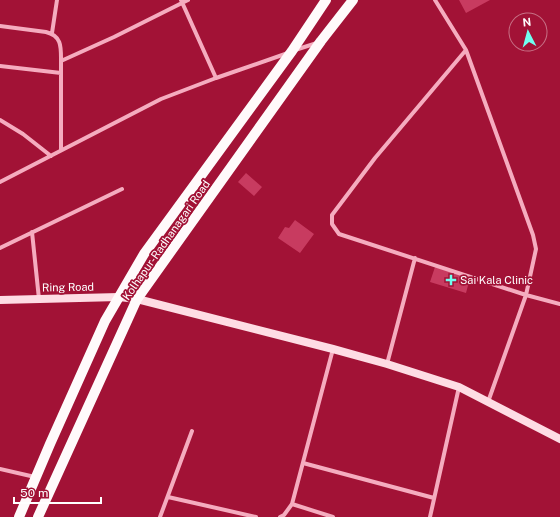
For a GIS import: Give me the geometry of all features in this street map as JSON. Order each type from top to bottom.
[{"type":"main road","name":"Kolhapur-Radhanagari Road","points":[[38,517],[137,299],[321,41],[353,0]]},
{"type":"main road","name":"Kolhapur-Radhanagari Road","points":[[19,517],[105,321],[144,254],[292,52],[325,2]]},
{"type":"main road","name":"Ring Road","points":[[0,300],[119,297],[137,299],[333,349],[387,364],[459,387],[560,439]]},
{"type":"main road","points":[[36,477],[54,480]]},
{"type":"street","points":[[52,33],[57,0]]},
{"type":"street","points":[[61,61],[114,37],[182,1],[188,0]]},
{"type":"street","points":[[435,0],[466,50],[533,235],[536,249],[526,295],[488,402]]},
{"type":"street","points":[[182,1],[216,78]]},
{"type":"street","points":[[0,26],[52,33],[59,41],[61,47],[62,150]]},
{"type":"street","points":[[0,182],[161,99],[321,41]]},
{"type":"street","points":[[466,50],[375,158],[332,215],[332,224],[339,234],[526,295],[560,304]]},
{"type":"street","points":[[0,66],[61,73]]},
{"type":"street","points":[[0,120],[23,134],[51,156]]},
{"type":"street","points":[[0,248],[122,189]]},
{"type":"street","points":[[32,232],[39,299]]},
{"type":"street","points":[[387,364],[415,258]]},
{"type":"street","points":[[280,517],[284,515],[292,504],[333,349]]},
{"type":"street","points":[[430,517],[459,387]]},
{"type":"street","points":[[160,517],[192,431]]},
{"type":"street","points":[[302,463],[434,498]]},
{"type":"street","points":[[0,469],[36,477]]},
{"type":"street","points":[[168,497],[256,517]]},
{"type":"street","points":[[292,504],[333,517]]},
{"type":"building","points":[[459,0],[490,0],[466,13]]},
{"type":"building","points":[[246,173],[262,187],[254,196],[238,182]]},
{"type":"building","points":[[295,220],[314,234],[300,253],[278,238],[285,227],[289,228]]},
{"type":"building","points":[[435,267],[470,278],[466,293],[430,282]]},
{"type":"place","name":"Sai Kala Clinic","points":[[451,280]]}]
